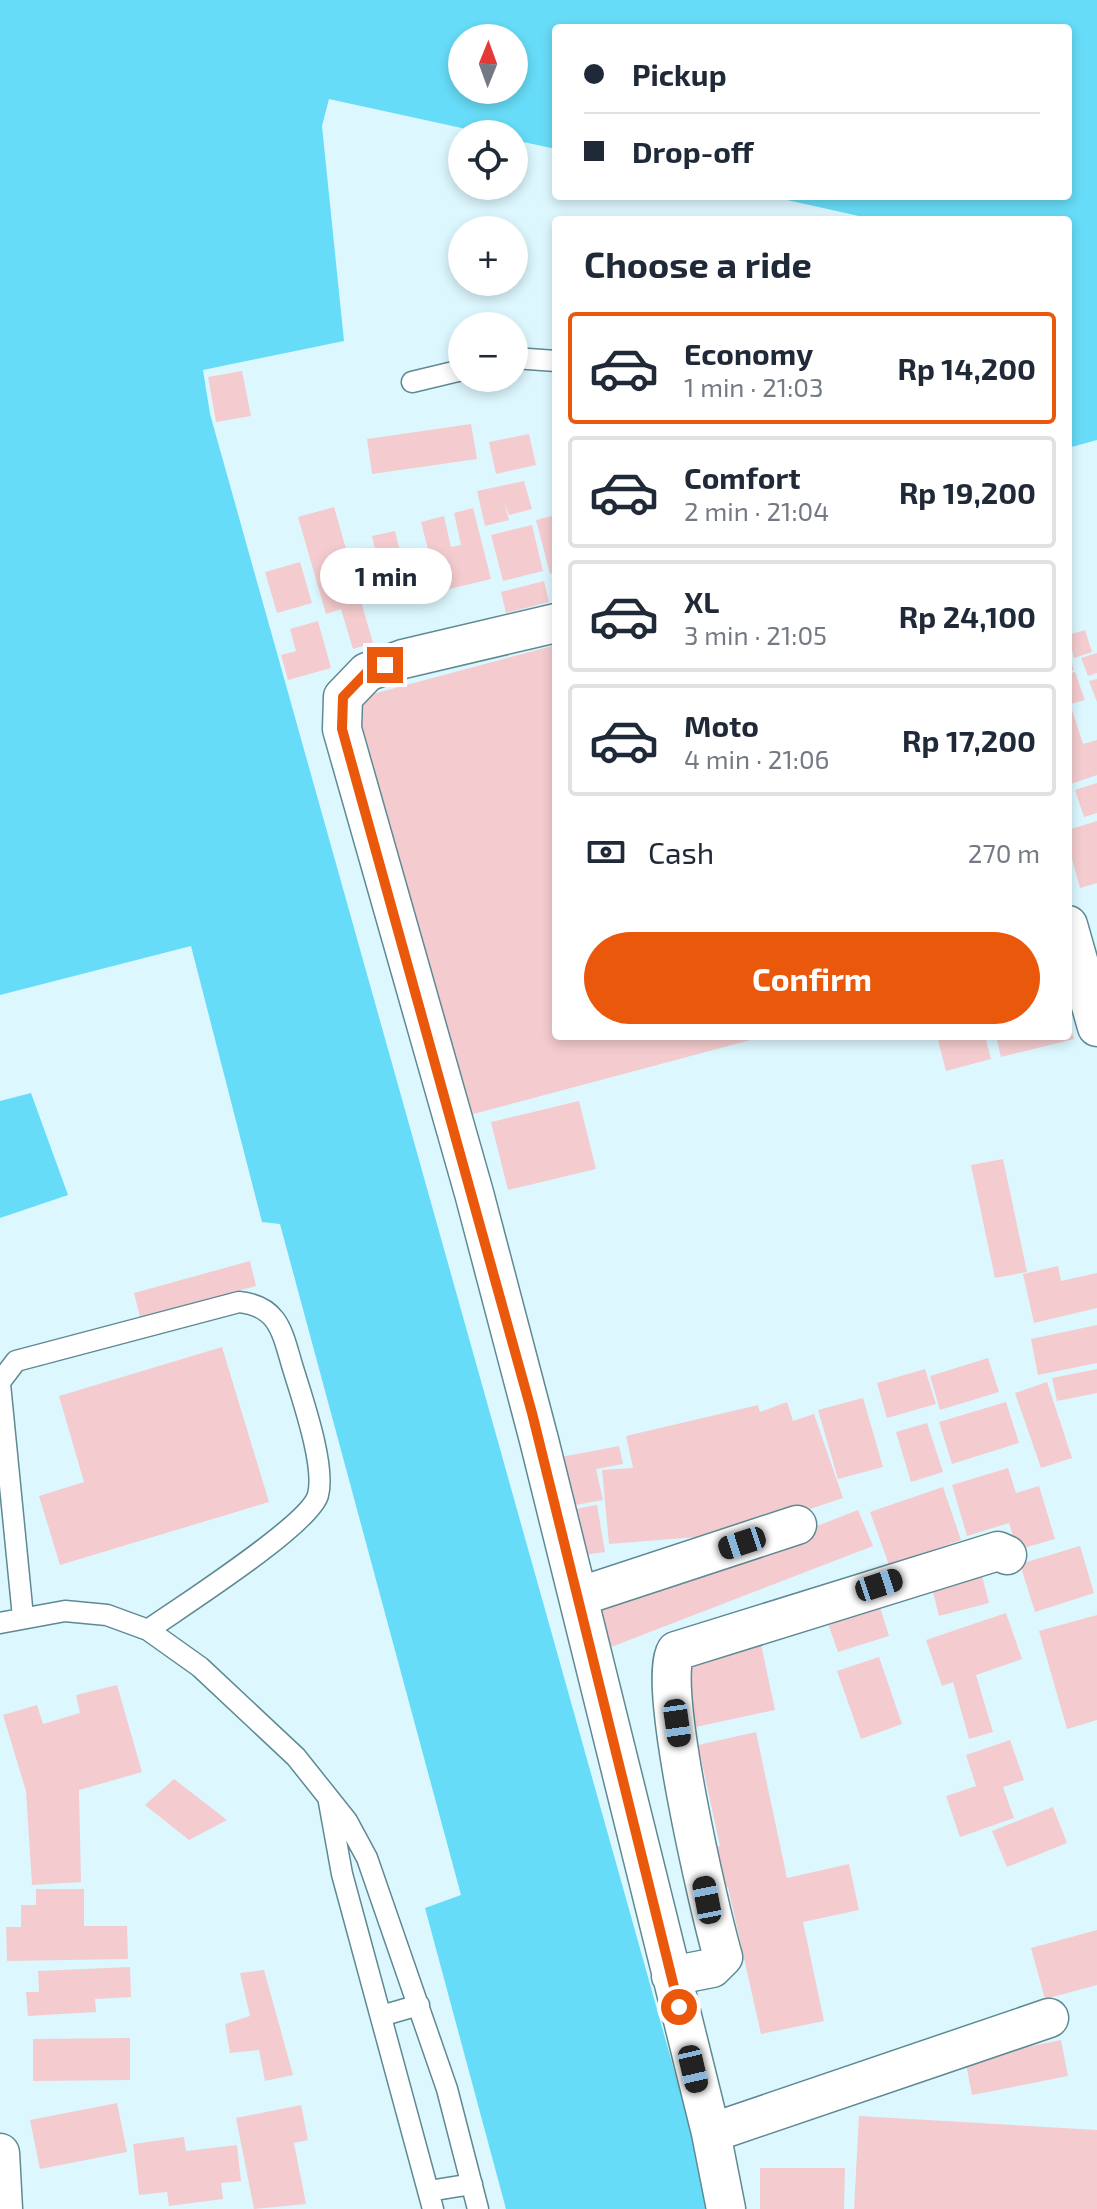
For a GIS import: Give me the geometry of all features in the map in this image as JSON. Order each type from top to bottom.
[{"type":"street","points":[[552,624],[403,659],[367,672],[343,697],[342,729],[474,1193],[711,2133],[726,2209]]},
{"type":"street","points":[[1072,939],[1097,1027]]},
{"type":"street","points":[[578,1597],[797,1525]]},
{"type":"street","points":[[671,1976],[712,1968],[723,1957],[707,1900],[680,1745],[671,1679],[671,1659],[676,1651],[908,1576],[998,1551],[1007,1555]]},
{"type":"street","points":[[711,2133],[1049,2018]]},
{"type":"street","points":[[0,2153],[3,2209]]},
{"type":"lane","points":[[528,359],[552,361]]},
{"type":"lane","points":[[412,382],[448,373]]},
{"type":"lane","points":[[23,1617],[0,1383],[16,1361],[239,1302],[258,1304],[271,1313],[285,1342],[310,1426],[319,1481],[318,1496],[311,1510],[279,1536],[148,1630]]},
{"type":"lane","points":[[0,1623],[65,1611],[107,1615],[148,1630],[200,1667],[296,1757],[347,1821],[367,1858],[447,2089],[478,2209]]},
{"type":"lane","points":[[329,1802],[342,1874],[431,2200],[472,2184]]},
{"type":"lane","points":[[381,2016],[419,2005]]},
{"type":"water","points":[[0,0],[1097,0],[1097,440],[1072,447],[1072,216],[859,216],[787,200],[1072,200],[1072,24],[552,24],[552,148],[528,143],[528,120],[448,120],[448,125],[329,99],[322,126],[344,341],[203,370],[210,414],[713,2209],[506,2209],[425,1908],[461,1895],[280,1224],[262,1222],[191,946],[0,995]]},
{"type":"water","points":[[31,1093],[68,1195],[0,1218],[0,1101]]},
{"type":"building","points":[[242,371],[251,416],[216,422],[208,377]]},
{"type":"building","points":[[471,424],[477,459],[372,474],[367,439]]},
{"type":"building","points":[[529,434],[536,465],[496,474],[489,442]]},
{"type":"building","points":[[524,481],[532,509],[509,515],[504,502],[509,520],[485,526],[477,491]]},
{"type":"building","points":[[334,507],[373,643],[353,649],[341,609],[326,614],[298,517]]},
{"type":"building","points":[[473,508],[491,579],[388,604],[372,536],[395,531],[403,564],[430,557],[421,522],[444,516],[451,547],[461,545],[454,513]]},
{"type":"building","points":[[552,516],[550,574],[536,520]]},
{"type":"building","points":[[532,525],[543,571],[503,581],[491,535]]},
{"type":"building","points":[[300,562],[312,603],[277,613],[265,572]]},
{"type":"building","points":[[544,581],[549,602],[506,613],[501,592]]},
{"type":"building","points":[[318,621],[331,668],[288,680],[281,655],[296,651],[290,629]]},
{"type":"building","points":[[1085,630],[1092,652],[1074,658],[1072,634]]},
{"type":"building","points":[[552,646],[552,1040],[751,1040],[466,1116],[354,699]]},
{"type":"building","points":[[1097,653],[1097,673],[1088,676],[1081,658]]},
{"type":"building","points":[[1075,672],[1085,700],[1072,704],[1072,673]]},
{"type":"building","points":[[1097,679],[1097,702],[1089,681]]},
{"type":"building","points":[[1072,710],[1083,744],[1097,740],[1097,775],[1072,784]]},
{"type":"building","points":[[1097,783],[1097,813],[1084,817],[1075,790]]},
{"type":"building","points":[[1097,821],[1097,883],[1080,888],[1072,859],[1072,829]]},
{"type":"building","points":[[938,1040],[986,1040],[991,1059],[946,1071]]},
{"type":"building","points":[[997,1040],[1070,1040],[1001,1057]]},
{"type":"building","points":[[579,1101],[596,1169],[508,1190],[491,1122]]},
{"type":"building","points":[[1003,1159],[1027,1272],[995,1278],[971,1165]]},
{"type":"building","points":[[250,1261],[256,1286],[140,1317],[134,1293]]},
{"type":"building","points":[[1058,1266],[1061,1281],[1097,1273],[1097,1308],[1034,1323],[1023,1274]]},
{"type":"building","points":[[1097,1325],[1097,1363],[1038,1375],[1031,1339]]},
{"type":"building","points":[[222,1347],[269,1502],[60,1565],[39,1496],[84,1482],[59,1396]]},
{"type":"building","points":[[988,1358],[999,1392],[940,1410],[930,1376]]},
{"type":"building","points":[[925,1369],[936,1404],[887,1418],[877,1383]]},
{"type":"building","points":[[1097,1369],[1097,1393],[1057,1401],[1052,1378]]},
{"type":"building","points":[[1047,1382],[1072,1458],[1041,1468],[1015,1393]]},
{"type":"building","points":[[863,1398],[883,1467],[838,1479],[818,1410]]},
{"type":"building","points":[[787,1402],[793,1421],[814,1414],[843,1498],[735,1534],[609,1544],[602,1470],[633,1468],[626,1436],[758,1405],[760,1412]]},
{"type":"building","points":[[1006,1402],[1019,1443],[952,1464],[939,1422]]},
{"type":"building","points":[[927,1423],[943,1472],[911,1482],[896,1432]]},
{"type":"building","points":[[619,1446],[623,1464],[596,1469],[603,1500],[570,1506],[561,1457]]},
{"type":"building","points":[[1008,1468],[1016,1493],[1039,1486],[1055,1539],[1017,1550],[1009,1523],[967,1536],[952,1485]]},
{"type":"building","points":[[943,1487],[961,1540],[889,1565],[870,1512]]},
{"type":"building","points":[[597,1505],[605,1552],[576,1556],[569,1510]]},
{"type":"building","points":[[858,1510],[873,1546],[611,1647],[597,1611]]},
{"type":"building","points":[[1080,1546],[1094,1593],[1035,1612],[1020,1564]]},
{"type":"building","points":[[980,1568],[989,1603],[939,1616],[930,1580]]},
{"type":"building","points":[[879,1604],[889,1636],[838,1652],[827,1621]]},
{"type":"building","points":[[1006,1613],[1022,1659],[976,1675],[993,1732],[969,1739],[953,1682],[942,1686],[926,1640]]},
{"type":"building","points":[[1097,1615],[1097,1720],[1067,1729],[1039,1631]]},
{"type":"building","points":[[761,1644],[775,1710],[691,1728],[676,1663]]},
{"type":"building","points":[[879,1657],[902,1724],[861,1739],[837,1671]]},
{"type":"building","points":[[117,1685],[142,1772],[79,1790],[81,1882],[32,1885],[26,1791],[3,1715],[37,1705],[43,1724],[80,1713],[76,1695]]},
{"type":"building","points":[[756,1732],[787,1878],[849,1864],[859,1910],[803,1922],[824,2021],[761,2034],[728,1887],[715,1889],[706,1849],[720,1846],[698,1745]]},
{"type":"building","points":[[1010,1740],[1024,1780],[1003,1787],[1014,1818],[960,1837],[946,1796],[976,1786],[966,1755]]},
{"type":"building","points":[[174,1779],[227,1820],[189,1840],[145,1805]]},
{"type":"building","points":[[1053,1807],[1067,1843],[1007,1867],[992,1831]]},
{"type":"building","points":[[36,1889],[84,1889],[84,1926],[127,1926],[128,1959],[7,1961],[6,1927],[21,1927],[21,1905],[36,1905]]},
{"type":"building","points":[[1097,1930],[1097,1985],[1045,1999],[1031,1948]]},
{"type":"building","points":[[130,1967],[131,1997],[95,1999],[96,2012],[28,2016],[26,1992],[39,1992],[38,1971]]},
{"type":"building","points":[[264,1970],[293,2075],[265,2081],[259,2050],[230,2053],[225,2024],[250,2016],[240,1973]]},
{"type":"building","points":[[130,2038],[130,2080],[33,2081],[33,2039]]},
{"type":"building","points":[[1061,2040],[1068,2076],[972,2095],[965,2059]]},
{"type":"building","points":[[117,2103],[127,2152],[40,2169],[30,2120]]},
{"type":"building","points":[[301,2105],[308,2140],[294,2143],[306,2204],[254,2209],[236,2118]]},
{"type":"building","points":[[859,2116],[1097,2130],[1097,2209],[854,2209]]},
{"type":"building","points":[[184,2137],[186,2151],[237,2145],[241,2181],[221,2183],[223,2199],[169,2206],[167,2192],[139,2195],[133,2144]]},
{"type":"building","points":[[760,2168],[845,2168],[844,2209],[760,2209]]},
{"type":"route","points":[[385,665],[367,672],[343,697],[342,729],[474,1193],[532,1413],[679,2007]]}]
